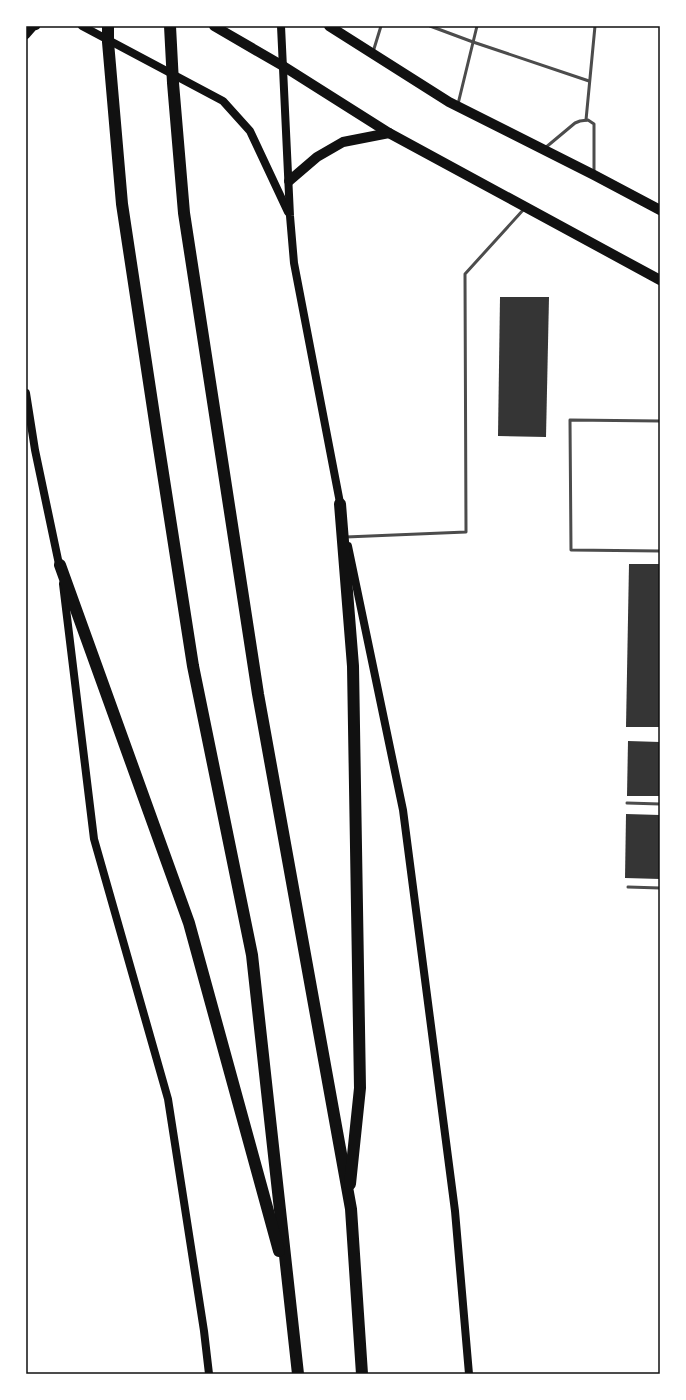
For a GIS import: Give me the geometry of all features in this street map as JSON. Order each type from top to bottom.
[{"type":"highway","points":[[108,26],[108,42],[122,204],[193,666],[252,955],[298,1374]]},
{"type":"highway","points":[[170,26],[173,83],[184,213],[258,694],[349,1199],[362,1374]]},
{"type":"highway","points":[[340,504],[353,666],[360,1072],[360,1088],[349,1199]]},
{"type":"highway","points":[[60,564],[188,923],[288,1286]]},
{"type":"main road","points":[[26,35],[33,27],[36,26]]},
{"type":"main road","points":[[82,26],[223,102],[250,131],[290,216]]},
{"type":"main road","points":[[214,26],[283,66],[389,133],[660,280]]},
{"type":"main road","points":[[281,26],[290,216],[294,263],[346,537],[403,810],[455,1211],[469,1374]]},
{"type":"main road","points":[[329,26],[457,106],[544,149],[660,210]]},
{"type":"main road","points":[[289,181],[317,157],[344,142],[389,133]]},
{"type":"main road","points":[[26,393],[35,450],[60,564],[94,839],[168,1099],[204,1330],[209,1374]]},
{"type":"lane","points":[[372,53],[381,26]]},
{"type":"lane","points":[[430,26],[472,42],[590,81]]},
{"type":"lane","points":[[457,106],[477,26]]},
{"type":"lane","points":[[586,120],[594,26]]},
{"type":"lane","points":[[544,149],[575,123],[588,120],[594,124],[594,175]]},
{"type":"lane","points":[[346,537],[466,532],[465,274],[525,207]]},
{"type":"lane","points":[[660,421],[570,420],[570,550],[660,551]]},
{"type":"lane","points":[[627,803],[660,804]]},
{"type":"lane","points":[[628,887],[660,888]]},
{"type":"building","points":[[500,297],[549,297],[546,437],[498,436]]},
{"type":"building","points":[[629,564],[660,564],[660,727],[626,727]]},
{"type":"building","points":[[628,741],[660,742],[660,796],[627,796]]},
{"type":"building","points":[[626,814],[660,815],[660,879],[625,878]]}]
